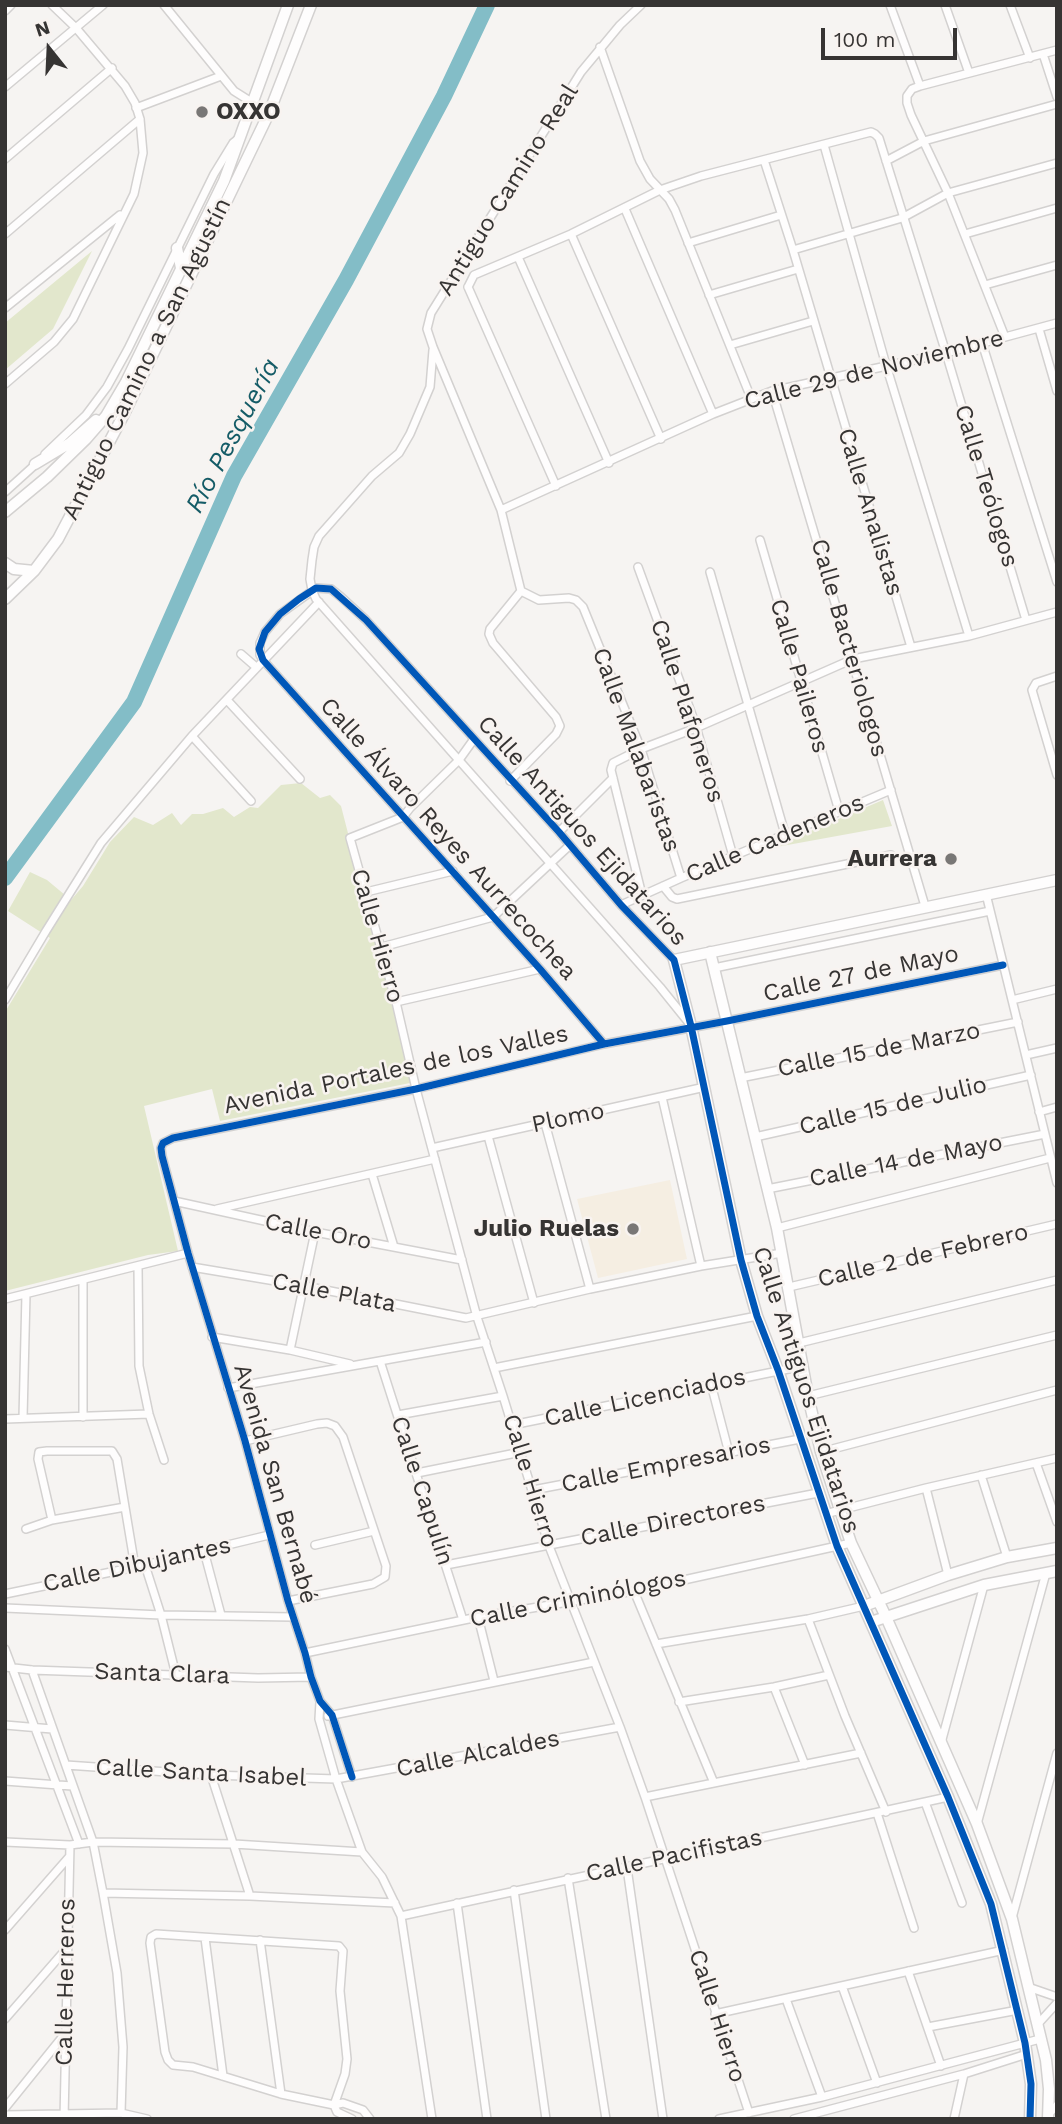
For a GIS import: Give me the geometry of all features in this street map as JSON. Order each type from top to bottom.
[{"type":"street","points":[[5,10],[11,5]]},
{"type":"street","points":[[5,383],[54,342],[73,319],[134,194],[143,153],[140,119],[125,86],[76,28],[52,5]]},
{"type":"street","points":[[5,87],[103,5]]},
{"type":"street","points":[[164,5],[239,95],[269,113]]},
{"type":"street","name":"Antiguo Camino a San Agustín","points":[[5,512],[47,477],[86,439],[106,416],[135,365],[225,181],[288,5]]},
{"type":"street","name":"Antiguo Camino a San Agustín","points":[[7,595],[34,571],[58,539],[124,414],[269,113],[311,5]]},
{"type":"street","name":"Antiguo Camino Real","points":[[433,348],[427,329],[431,313],[581,72],[600,47],[641,5]]},
{"type":"street","points":[[890,5],[920,86]]},
{"type":"street","points":[[945,5],[969,73]]},
{"type":"street","points":[[1010,5],[1030,58]]},
{"type":"street","points":[[600,47],[640,161],[650,179],[675,210],[751,398]]},
{"type":"street","points":[[1005,337],[948,193],[907,103],[907,96],[912,89],[920,86],[1057,50]]},
{"type":"street","points":[[1043,54],[1057,97]]},
{"type":"street","points":[[5,159],[112,68]]},
{"type":"street","points":[[136,108],[221,76]]},
{"type":"street","points":[[886,161],[924,141],[1057,104]]},
{"type":"street","points":[[5,234],[140,119]]},
{"type":"street","name":"Calle Teólogos","points":[[824,145],[871,132],[879,138],[1026,620]]},
{"type":"street","points":[[5,492],[98,401],[128,349],[220,164],[233,143],[239,139]]},
{"type":"street","points":[[468,287],[474,275],[571,234],[660,190],[701,176],[824,145],[886,365],[969,636]]},
{"type":"street","name":"Calle Analistas","points":[[764,160],[911,647]]},
{"type":"street","points":[[793,250],[902,218],[948,193],[1057,163]]},
{"type":"street","points":[[965,234],[1057,208]]},
{"type":"street","points":[[625,209],[713,415]]},
{"type":"street","points":[[5,308],[123,213]]},
{"type":"street","points":[[688,243],[781,215]]},
{"type":"street","points":[[571,234],[661,439]]},
{"type":"street","points":[[177,248],[182,269]]},
{"type":"street","points":[[518,257],[609,463]]},
{"type":"street","points":[[985,285],[1057,265]]},
{"type":"street","points":[[460,267],[474,275]]},
{"type":"street","points":[[709,295],[798,269]]},
{"type":"street","points":[[453,279],[468,287],[556,486]]},
{"type":"street","points":[[730,345],[813,321]]},
{"type":"street","name":"Calle 29 de Noviembre","points":[[501,510],[751,398],[829,377],[946,353],[1057,323]]},
{"type":"street","points":[[1038,329],[1057,391]]},
{"type":"street","points":[[982,343],[1057,582]]},
{"type":"street","points":[[433,348],[501,510],[521,590],[490,629],[489,634],[493,643],[556,717],[560,726],[556,734],[510,780]]},
{"type":"street","points":[[263,660],[259,649],[265,632],[280,614],[312,590],[310,579],[313,547],[319,536],[372,476],[399,453],[410,434],[429,387],[433,348]]},
{"type":"street","points":[[429,387],[447,382]]},
{"type":"street","name":"Calle Bacteriologos","points":[[772,391],[925,906]]},
{"type":"street","points":[[35,464],[70,443],[114,402]]},
{"type":"street","name":"Calle Paileros","points":[[760,540],[839,811]]},
{"type":"street","points":[[5,563],[15,569],[34,571]]},
{"type":"street","name":"Calle Plafoneros","points":[[638,567],[696,728],[733,856]]},
{"type":"street","points":[[709,572],[785,834]]},
{"type":"street","name":"Calle Antiguos Ejidatarios","points":[[691,1026],[660,986],[319,602],[312,590],[322,587],[331,589],[366,620],[559,832],[621,905],[674,960],[691,1026],[705,1087],[741,1260],[757,1316],[837,1546],[948,1797],[991,1904],[1027,2054],[1031,2084],[1030,2119]]},
{"type":"street","name":"Calle Malabaristas","points":[[521,590],[539,600],[569,598],[580,603],[641,748],[681,878]]},
{"type":"street","points":[[5,1000],[101,843],[192,736],[319,602]]},
{"type":"street","points":[[642,895],[613,778],[611,766],[618,759],[748,706],[853,659],[969,636],[1057,612]]},
{"type":"street","points":[[241,654],[256,667]]},
{"type":"street","name":"Calle Álvaro Reyes Aurrecochea","points":[[263,660],[604,1044]]},
{"type":"street","points":[[1057,676],[1033,686],[1057,775]]},
{"type":"street","points":[[227,700],[300,779]]},
{"type":"street","points":[[192,736],[251,801]]},
{"type":"street","points":[[403,817],[459,760],[474,739]]},
{"type":"street","points":[[559,832],[613,778]]},
{"type":"street","name":"Calle Cadeneros","points":[[621,905],[891,790]]},
{"type":"street","name":"Calle Hierro","points":[[403,817],[350,838],[382,947],[416,1089],[477,1317],[549,1546],[645,1797],[749,2113]]},
{"type":"street","points":[[382,947],[493,917],[570,845]]},
{"type":"street","points":[[663,886],[677,899],[891,855]]},
{"type":"street","points":[[366,892],[453,871]]},
{"type":"street","points":[[674,960],[1057,880]]},
{"type":"street","points":[[986,894],[1057,1182]]},
{"type":"street","points":[[714,968],[990,911]]},
{"type":"street","name":"Calle Antiguos Ejidatarios","points":[[710,951],[777,1228],[821,1452],[851,1543],[977,1824],[1012,1919],[1047,2070],[1049,2116]]},
{"type":"street","name":"Calle 27 de Mayo","points":[[691,1026],[1003,965]]},
{"type":"street","points":[[396,1002],[540,969]]},
{"type":"street","points":[[1012,1000],[1057,989]]},
{"type":"street","name":"Calle 15 de Marzo","points":[[740,1079],[1018,1022]]},
{"type":"street","name":"Avenida Portales de los Valles","points":[[162,1156],[163,1143],[173,1139],[416,1089],[691,1026]]},
{"type":"street","points":[[1026,1055],[1057,1048]]},
{"type":"street","name":"Calle 15 de Julio","points":[[755,1137],[1031,1075]]},
{"type":"street","name":"Plomo","points":[[432,1148],[705,1087]]},
{"type":"street","points":[[662,1097],[701,1266]]},
{"type":"street","points":[[1039,1112],[1057,1107]]},
{"type":"street","points":[[545,1123],[590,1289]]},
{"type":"street","name":"Calle 14 de Mayo","points":[[767,1189],[1045,1134]]},
{"type":"street","points":[[488,1136],[534,1303]]},
{"type":"street","name":"Avenida San Bernabé","points":[[162,1156],[311,1677],[320,1701],[332,1715],[352,1777]]},
{"type":"street","points":[[777,1228],[1050,1158]]},
{"type":"street","points":[[213,1210],[435,1159]]},
{"type":"street","points":[[372,1174],[394,1247]]},
{"type":"street","name":"Calle Oro","points":[[174,1201],[462,1260]]},
{"type":"street","name":"Calle 2 de Febrero","points":[[789,1287],[1057,1224]]},
{"type":"street","points":[[289,1350],[315,1232]]},
{"type":"street","points":[[5,1299],[188,1253]]},
{"type":"street","points":[[477,1317],[590,1289],[701,1266],[782,1253]]},
{"type":"street","points":[[138,1266],[139,1366],[149,1414],[164,1460]]},
{"type":"street","name":"Calle Plata","points":[[192,1267],[305,1286],[453,1317],[477,1317]]},
{"type":"street","points":[[83,1280],[83,1417]]},
{"type":"street","points":[[799,1343],[1057,1280]]},
{"type":"street","points":[[23,1418],[26,1294]]},
{"type":"street","points":[[494,1368],[757,1316]]},
{"type":"street","points":[[808,1396],[1057,1335]]},
{"type":"street","points":[[212,1338],[289,1350],[355,1365]]},
{"type":"street","points":[[228,1388],[486,1342]]},
{"type":"street","name":"Calle Capulín","points":[[380,1362],[463,1620]]},
{"type":"street","name":"Calle Licenciados","points":[[512,1425],[803,1366]]},
{"type":"street","points":[[711,1384],[729,1453]]},
{"type":"street","points":[[821,1452],[1057,1390]]},
{"type":"street","points":[[398,1415],[503,1396]]},
{"type":"street","points":[[5,1419],[149,1414]]},
{"type":"street","points":[[244,1441],[317,1424],[335,1426],[343,1437],[386,1566],[385,1577],[373,1584],[288,1601]]},
{"type":"street","name":"Calle Empresarios","points":[[533,1490],[800,1439]]},
{"type":"street","points":[[52,1520],[38,1459],[39,1452],[112,1451],[117,1459],[135,1567]]},
{"type":"street","points":[[417,1473],[521,1452]]},
{"type":"street","points":[[825,1514],[1057,1458]]},
{"type":"street","points":[[1037,1463],[1057,1522]]},
{"type":"street","points":[[981,1475],[1007,1557]]},
{"type":"street","points":[[926,1488],[948,1575]]},
{"type":"street","name":"Calle Directores","points":[[446,1565],[818,1493]]},
{"type":"street","points":[[26,1530],[52,1520],[125,1507]]},
{"type":"street","points":[[315,1545],[374,1531]]},
{"type":"street","name":"Calle Dibujantes","points":[[5,1594],[145,1565],[269,1535]]},
{"type":"street","name":"Calle Criminólogos","points":[[305,1653],[478,1617],[634,1591],[851,1543]]},
{"type":"street","points":[[656,1644],[808,1619],[864,1606],[1007,1557],[1057,1548]]},
{"type":"street","points":[[204,1551],[220,1615]]},
{"type":"street","points":[[145,1565],[176,1675]]},
{"type":"street","points":[[871,1622],[984,1585],[1051,1572],[977,1824]]},
{"type":"street","points":[[941,1743],[984,1585]]},
{"type":"street","points":[[634,1591],[714,1783]]},
{"type":"street","points":[[5,1608],[161,1615],[293,1616]]},
{"type":"street","points":[[478,1617],[494,1681]]},
{"type":"street","points":[[808,1619],[882,1812],[914,1928]]},
{"type":"street","points":[[5,1649],[9,1667],[79,1844]]},
{"type":"street","points":[[319,1719],[594,1662]]},
{"type":"street","name":"Santa Clara","points":[[9,1667],[258,1678],[311,1677]]},
{"type":"street","points":[[32,1670],[93,1842],[117,1973],[123,2048],[121,2113]]},
{"type":"street","points":[[679,1702],[829,1675]]},
{"type":"street","points":[[774,1687],[805,1765]]},
{"type":"street","name":"Avenida San Bernabé","points":[[320,1701],[319,1719],[336,1779],[362,1852],[382,1877],[401,1916],[432,2119]]},
{"type":"street","points":[[5,1725],[52,1728]]},
{"type":"street","name":"Calle Alcaldes","points":[[336,1779],[620,1727]]},
{"type":"street","points":[[645,1797],[861,1753]]},
{"type":"street","points":[[1012,1919],[1057,1753]]},
{"type":"street","name":"Calle Santa Isabel","points":[[66,1765],[211,1775],[336,1779]]},
{"type":"street","points":[[211,1775],[250,1896]]},
{"type":"street","points":[[5,1781],[72,1786]]},
{"type":"street","name":"Calle Pacifistas","points":[[401,1916],[948,1797]]},
{"type":"street","points":[[925,1802],[962,1903]]},
{"type":"street","points":[[5,1842],[70,1845],[93,1842],[234,1844],[362,1852]]},
{"type":"street","name":"Calle Herreros","points":[[64,2116],[70,1845]]},
{"type":"street","points":[[5,1930],[69,1857]]},
{"type":"street","points":[[626,1868],[663,2119]]},
{"type":"street","points":[[568,1878],[606,2119]]},
{"type":"street","points":[[514,1890],[546,2119]]},
{"type":"street","points":[[103,1892],[396,1903]]},
{"type":"street","points":[[457,1903],[487,2119]]},
{"type":"street","points":[[352,2119],[337,2112],[334,2105],[345,2074],[347,2059],[340,1991],[343,1951],[339,1946],[156,1934],[151,1937],[168,2060],[173,2065],[193,2067],[281,2094],[334,2105],[342,2103],[363,2110],[368,2118]]},
{"type":"street","points":[[205,1938],[223,2076]]},
{"type":"street","points":[[260,1940],[281,2094]]},
{"type":"street","points":[[5,2020],[68,1948]]},
{"type":"street","points":[[716,2014],[1003,1950]]},
{"type":"street","points":[[908,1972],[940,2066]]},
{"type":"street","points":[[842,1986],[877,2083]]},
{"type":"street","points":[[1028,1987],[1057,2000],[1037,2025]]},
{"type":"street","points":[[786,1998],[822,2097]]},
{"type":"street","points":[[928,2027],[1018,2010]]},
{"type":"street","points":[[5,2108],[65,2034]]},
{"type":"street","points":[[719,2119],[822,2097],[1041,2039]]},
{"type":"street","points":[[794,2119],[964,2074],[1027,2054]]},
{"type":"street","points":[[954,2119],[964,2074]]},
{"type":"street","points":[[1049,2116],[1057,2105]]},
{"type":"street","points":[[5,2115],[121,2113],[147,2119]]},
{"type":"shaded area","name":"Julio Ruelas","points":[[670,1180],[687,1259],[598,1278],[577,1199]]},
{"type":"green space","points":[[92,251],[53,329],[5,370],[5,323]]},
{"type":"green space","points":[[301,783],[320,798],[330,795],[341,806],[410,1083],[220,1121],[212,1089],[144,1106],[178,1251],[148,1255],[5,1291],[5,1012],[50,938],[8,911],[30,872],[47,880],[71,900],[83,886],[110,842],[134,817],[153,825],[172,813],[181,825],[192,814],[223,808],[234,817],[250,807],[258,808],[281,785]]},
{"type":"green space","points":[[883,800],[892,826],[771,848]]},
{"type":"waterway","name":"Río Pesquería","points":[[5,878],[134,702],[234,476],[346,280],[444,96],[487,5]]},
{"type":"cycle path","points":[[604,1044],[263,660],[259,649],[265,632],[280,614],[299,599],[316,588],[331,589],[366,620],[559,832],[621,905],[674,960],[691,1026],[741,1260],[757,1316],[837,1546],[948,1797],[991,1904],[1025,2043],[1031,2084],[1030,2119]]},
{"type":"cycle path","points":[[352,1777],[332,1715],[320,1701],[311,1677],[288,1601],[245,1441],[188,1253],[162,1156],[163,1143],[173,1138],[416,1089],[604,1044],[1003,965]]},
{"type":"place","name":"OXXO","points":[[202,112]]},
{"type":"place","name":"Aurrera","points":[[951,859]]},
{"type":"place","name":"Julio Ruelas","points":[[633,1229]]}]
